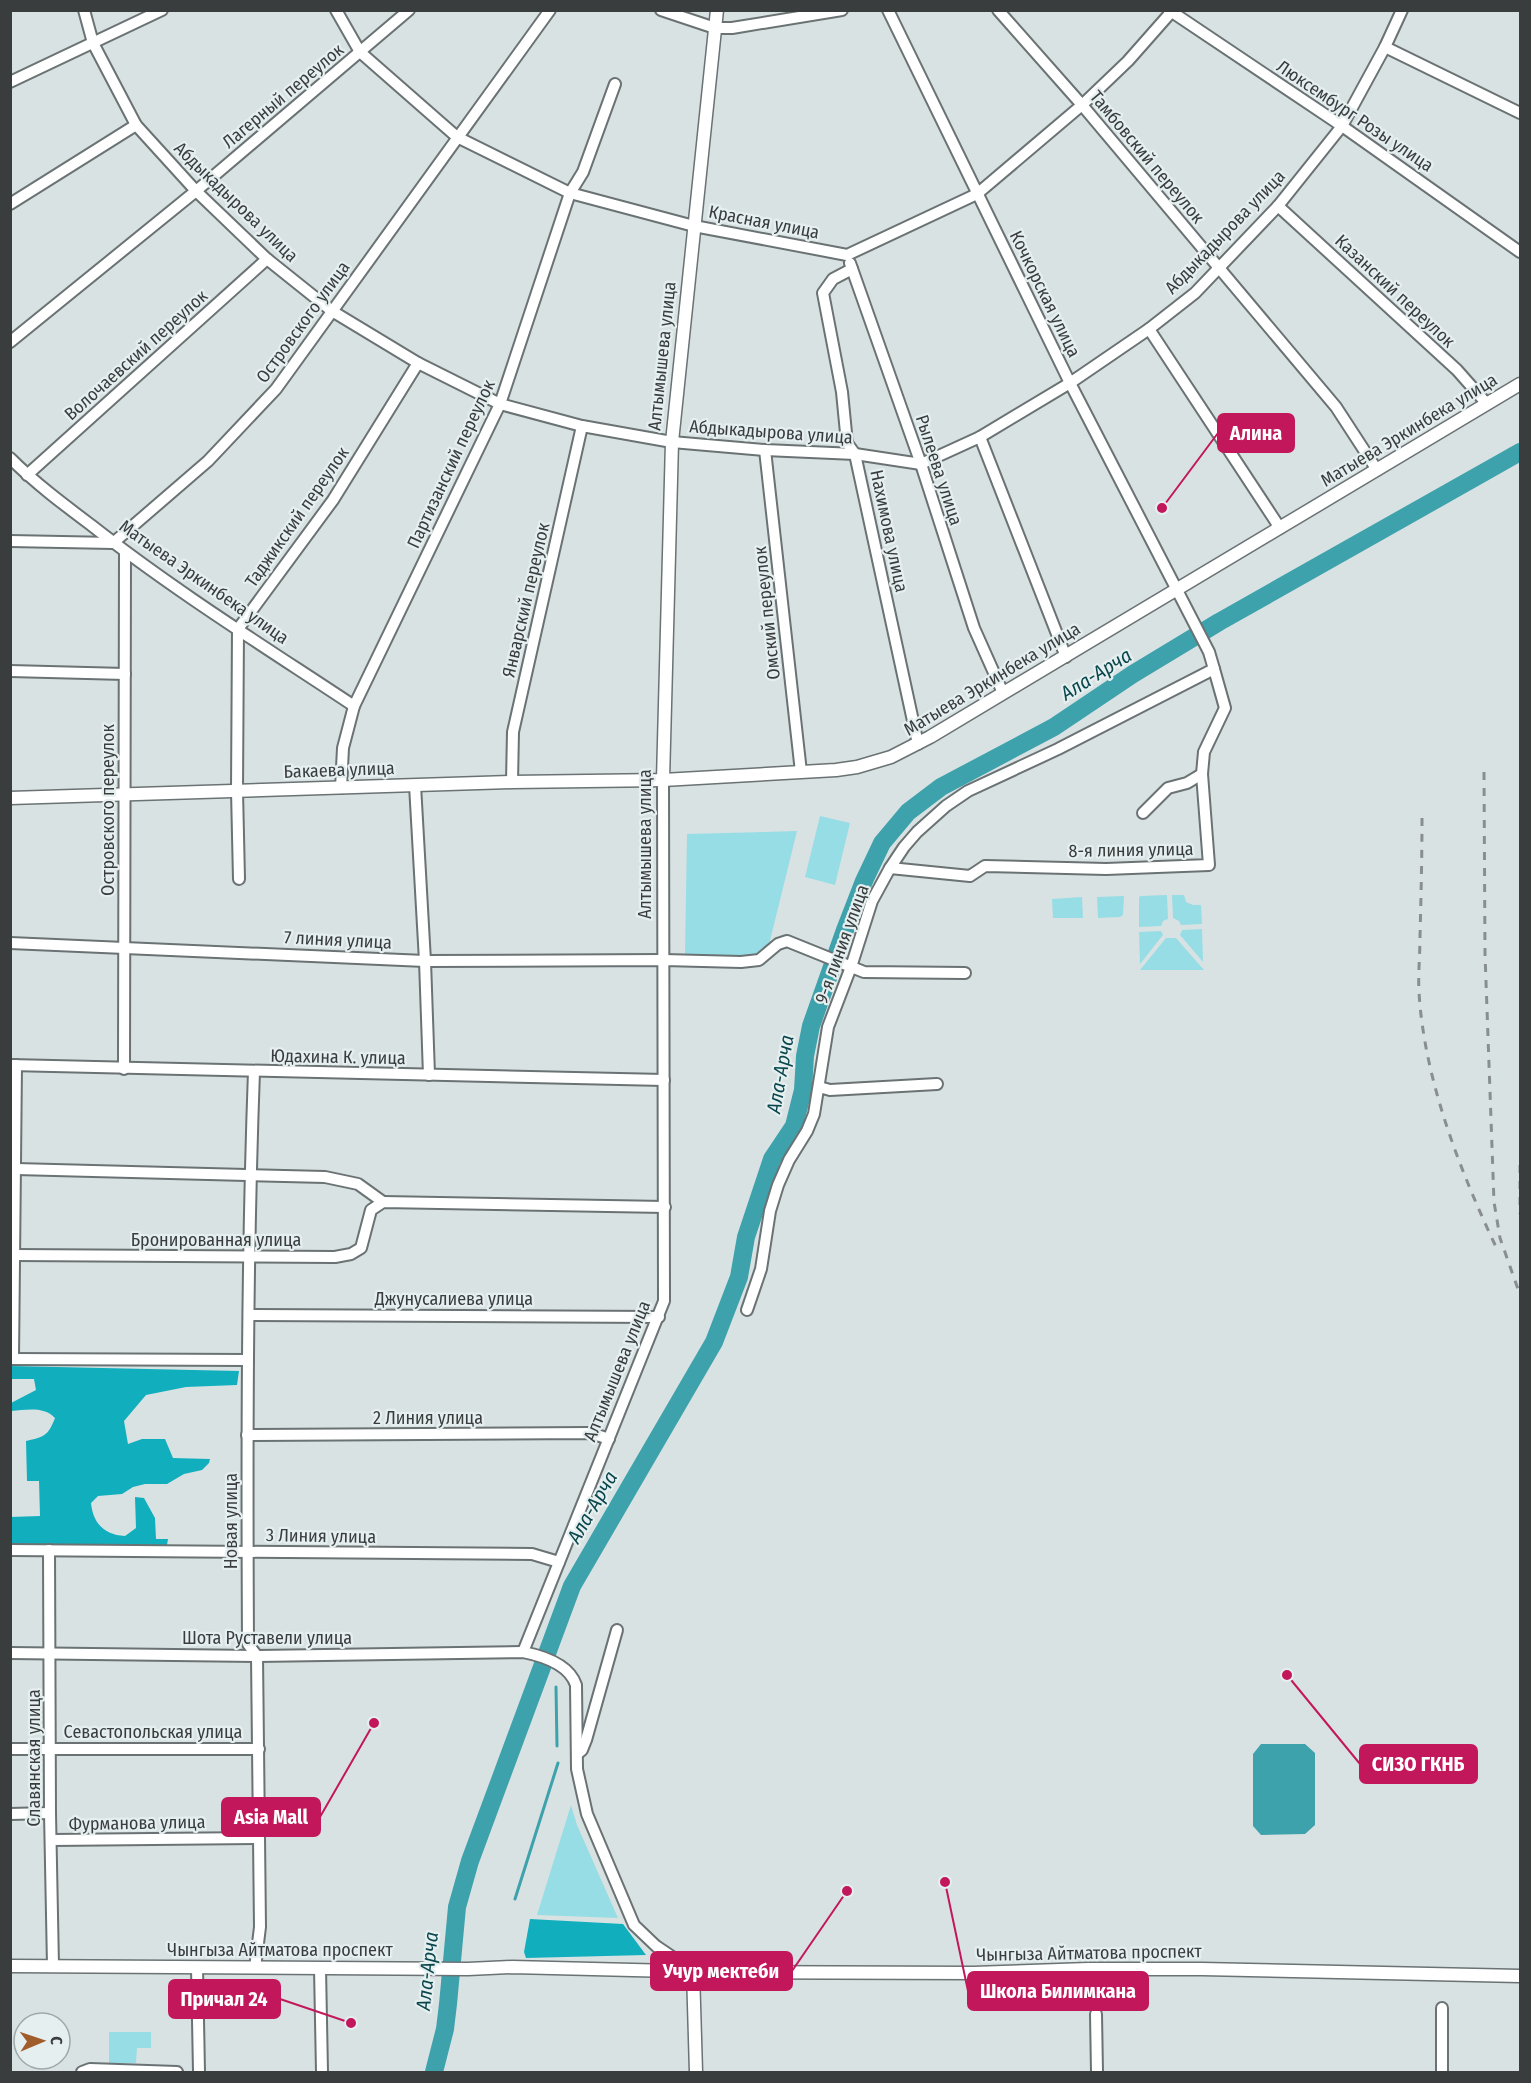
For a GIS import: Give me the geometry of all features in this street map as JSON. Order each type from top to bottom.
[{"type":"main road","name":"Алтымышева улица","points":[[663,780],[672,442],[717,10]]},
{"type":"main road","name":"Матыева Эркинбека улица","points":[[414,785],[663,780],[801,772],[857,767],[891,757],[918,744],[1066,657],[1521,384]]},
{"type":"main road","name":"Бакаева улица","points":[[10,798],[414,785]]},
{"type":"main road","name":"Чынгыза Айтматова проспект","points":[[10,1966],[424,1969],[512,1967],[973,1973],[1088,1969],[1202,1969],[1521,1976]]},
{"type":"main road","points":[[693,1971],[696,2073]]},
{"type":"street","name":"Абдыкадырова улица","points":[[84,10],[93,43],[136,125],[196,191],[267,259],[332,311],[418,363],[500,404],[582,426],[672,442],[765,450],[855,454],[921,464],[980,437],[1070,383],[1149,329],[1195,293],[1278,206],[1342,126],[1385,47],[1401,10]]},
{"type":"street","points":[[10,82],[162,10]]},
{"type":"street","name":"Красная улица","points":[[336,10],[360,52],[457,137],[570,193],[694,226],[847,255]]},
{"type":"street","name":"Лагерный переулок","points":[[10,342],[196,191],[409,10]]},
{"type":"street","name":"Островского улица","points":[[113,543],[208,461],[276,389],[550,10]]},
{"type":"street","points":[[661,10],[715,28],[732,28],[842,10]]},
{"type":"street","name":"Кочкорская улица","points":[[888,10],[1070,383],[1176,590]]},
{"type":"street","name":"Тамбовский переулок","points":[[998,10],[1082,105],[1336,407],[1377,470]]},
{"type":"street","points":[[847,255],[977,194],[1082,105],[1128,61],[1171,11]]},
{"type":"street","name":"Люксембург Розы улица","points":[[1171,11],[1342,126],[1521,252]]},
{"type":"street","points":[[1385,47],[1521,113]]},
{"type":"street","name":"Партизанский переулок","points":[[341,788],[343,748],[354,706],[500,404],[570,193],[583,172],[615,84]]},
{"type":"street","points":[[10,204],[136,125]]},
{"type":"street","name":"Казанский переулок","points":[[1278,206],[1457,370],[1487,404]]},
{"type":"street","name":"Рылеева улица","points":[[847,255],[921,464],[974,628],[1003,693]]},
{"type":"street","name":"Волочаевский переулок","points":[[27,475],[267,259]]},
{"type":"street","name":"Нахимова улица","points":[[852,269],[833,279],[823,293],[842,392],[847,443],[855,454],[918,744]]},
{"type":"street","points":[[1149,329],[1280,528]]},
{"type":"street","name":"Таджикский переулок","points":[[238,630],[333,500],[418,363]]},
{"type":"street","name":"Январский переулок","points":[[512,782],[513,732],[582,426]]},
{"type":"street","points":[[980,437],[1066,657]]},
{"type":"street","name":"Омский переулок","points":[[765,450],[801,772]]},
{"type":"street","name":"Матыева Эркинбека улица","points":[[10,458],[27,475],[113,543],[185,596],[354,706]]},
{"type":"street","points":[[10,541],[113,543]]},
{"type":"street","name":"Островского переулок","points":[[124,1069],[125,552]]},
{"type":"street","points":[[1176,590],[1209,652],[1214,669]]},
{"type":"street","points":[[238,630],[239,879]]},
{"type":"street","name":"8-я линия улица","points":[[890,868],[970,876],[985,866],[1106,868],[1209,865],[1202,774],[1204,752],[1225,708],[1214,669]]},
{"type":"street","name":"9-я линия улица","points":[[747,1310],[761,1269],[770,1211],[776,1192],[789,1160],[807,1131],[814,1114],[828,1027],[872,901],[890,868],[917,832],[946,806],[968,791],[1058,749],[1214,669]]},
{"type":"street","points":[[10,671],[125,674]]},
{"type":"street","points":[[1143,813],[1168,788],[1187,783],[1202,774]]},
{"type":"street","name":"Алтымышева улица","points":[[527,1652],[559,1562],[664,1301],[663,780]]},
{"type":"street","name":"Бакаева улица","points":[[414,785],[425,961],[429,1075]]},
{"type":"street","name":"7 линия улица","points":[[10,943],[124,946],[425,961],[753,962],[766,956],[778,944],[787,941],[849,966]]},
{"type":"street","points":[[849,966],[864,972],[965,973]]},
{"type":"street","points":[[13,1065],[16,1169],[12,1359],[248,1360]]},
{"type":"street","name":"Юдахина К. улица","points":[[13,1065],[664,1080]]},
{"type":"street","name":"Новая улица","points":[[254,1071],[250,1174],[247,1436],[248,1644],[257,1656],[260,1936],[255,1968]]},
{"type":"street","points":[[819,1087],[830,1090],[937,1084]]},
{"type":"street","points":[[16,1169],[325,1177],[358,1184],[383,1202],[665,1207]]},
{"type":"street","name":"Бронированная улица","points":[[13,1247],[335,1257],[351,1254],[361,1248],[371,1210],[383,1202]]},
{"type":"street","name":"Джунусалиева улица","points":[[249,1315],[659,1317]]},
{"type":"street","name":"2 Линия улица","points":[[247,1436],[591,1433],[609,1439]]},
{"type":"street","name":"3 Линия улица","points":[[10,1550],[532,1554],[559,1562]]},
{"type":"street","name":"Славянская улица","points":[[49,1550],[53,1966]]},
{"type":"street","points":[[577,1754],[582,1750],[586,1740],[617,1630]]},
{"type":"street","points":[[527,1652],[557,1663],[570,1673],[576,1685],[578,1777],[587,1814],[634,1925],[656,1946],[693,1971]]},
{"type":"street","name":"Шота Руставели улица","points":[[10,1653],[257,1656],[527,1652]]},
{"type":"street","name":"Севастопольская улица","points":[[10,1749],[258,1749]]},
{"type":"street","points":[[10,1814],[50,1813]]},
{"type":"street","name":"Фурманова улица","points":[[51,1840],[259,1838]]},
{"type":"street","points":[[197,1967],[199,2073]]},
{"type":"street","points":[[320,1968],[322,2073]]},
{"type":"street","points":[[1442,2008],[1442,2073]]},
{"type":"street","points":[[1096,2014],[1096,2073]]},
{"type":"street","points":[[82,2073],[90,2069],[177,2073]]},
{"type":"shaded area","points":[[820,816],[850,823],[835,885],[805,877]]},
{"type":"shaded area","points":[[797,831],[766,957],[685,954],[687,834]]},
{"type":"shaded area","points":[[1167,895],[1168,919],[1163,921],[1161,926],[1139,927],[1140,896]]},
{"type":"shaded area","points":[[1172,895],[1184,895],[1186,902],[1201,905],[1202,924],[1181,925],[1173,918]]},
{"type":"shaded area","points":[[1124,896],[1123,915],[1098,918],[1097,897]]},
{"type":"shaded area","points":[[1082,897],[1083,918],[1053,918],[1052,899]]},
{"type":"shaded area","points":[[1202,929],[1203,962],[1180,935],[1182,930]]},
{"type":"shaded area","points":[[1161,931],[1163,935],[1140,964],[1139,932]]},
{"type":"shaded area","points":[[1166,938],[1176,938],[1204,970],[1140,970]]},
{"type":"shaded area","points":[[11,1366],[239,1371],[237,1385],[186,1387],[146,1395],[124,1421],[128,1444],[142,1439],[165,1439],[173,1458],[210,1459],[202,1470],[184,1474],[167,1484],[145,1484],[133,1487],[122,1494],[98,1496],[91,1503],[94,1516],[101,1527],[111,1533],[125,1536],[136,1528],[135,1497],[144,1498],[155,1518],[156,1539],[168,1539],[167,1545],[11,1545],[10,1517],[40,1516],[39,1481],[27,1481],[26,1441],[45,1435],[55,1418],[40,1410],[11,1411],[11,1403],[36,1390],[34,1379],[11,1379]]},
{"type":"shaded area","points":[[1261,1744],[1305,1744],[1315,1753],[1315,1825],[1305,1834],[1261,1835],[1253,1826],[1253,1754]]},
{"type":"shaded area","points":[[571,1805],[577,1825],[618,1918],[537,1915]]},
{"type":"shaded area","points":[[530,1919],[623,1924],[646,1955],[526,1958],[524,1952]]},
{"type":"shaded area","points":[[109,2032],[151,2032],[151,2048],[137,2048],[136,2063],[109,2063]]},
{"type":"waterway","name":"Ала-Арча","points":[[434,2072],[445,2029],[457,1907],[470,1861],[572,1586],[714,1342],[739,1277],[746,1237],[772,1159],[794,1126],[803,1090],[805,1056],[811,1026],[864,881],[882,843],[908,812],[941,787],[1054,727],[1133,674],[1219,622],[1520,452]]},
{"type":"waterway","points":[[556,1687],[557,1746]]},
{"type":"waterway","points":[[515,1899],[558,1763]]},
{"type":"railway","points":[[1484,772],[1485,954],[1494,1202],[1500,1238],[1519,1292]]},
{"type":"railway","points":[[1422,818],[1419,978],[1422,1025],[1428,1058],[1446,1124],[1470,1188],[1497,1249]]},
{"type":"railway","points":[[1520,1165],[1520,1214]]},
{"type":"place","name":"Алина","points":[[1162,508]]},
{"type":"place","name":"СИЗО ГКНБ","points":[[1287,1675]]},
{"type":"place","name":"Asia Mall","points":[[374,1723]]},
{"type":"place","name":"Школа Билимкана","points":[[945,1882]]},
{"type":"place","name":"Учур мектеби","points":[[847,1891]]},
{"type":"place","name":"Причал 24","points":[[351,2023]]}]
